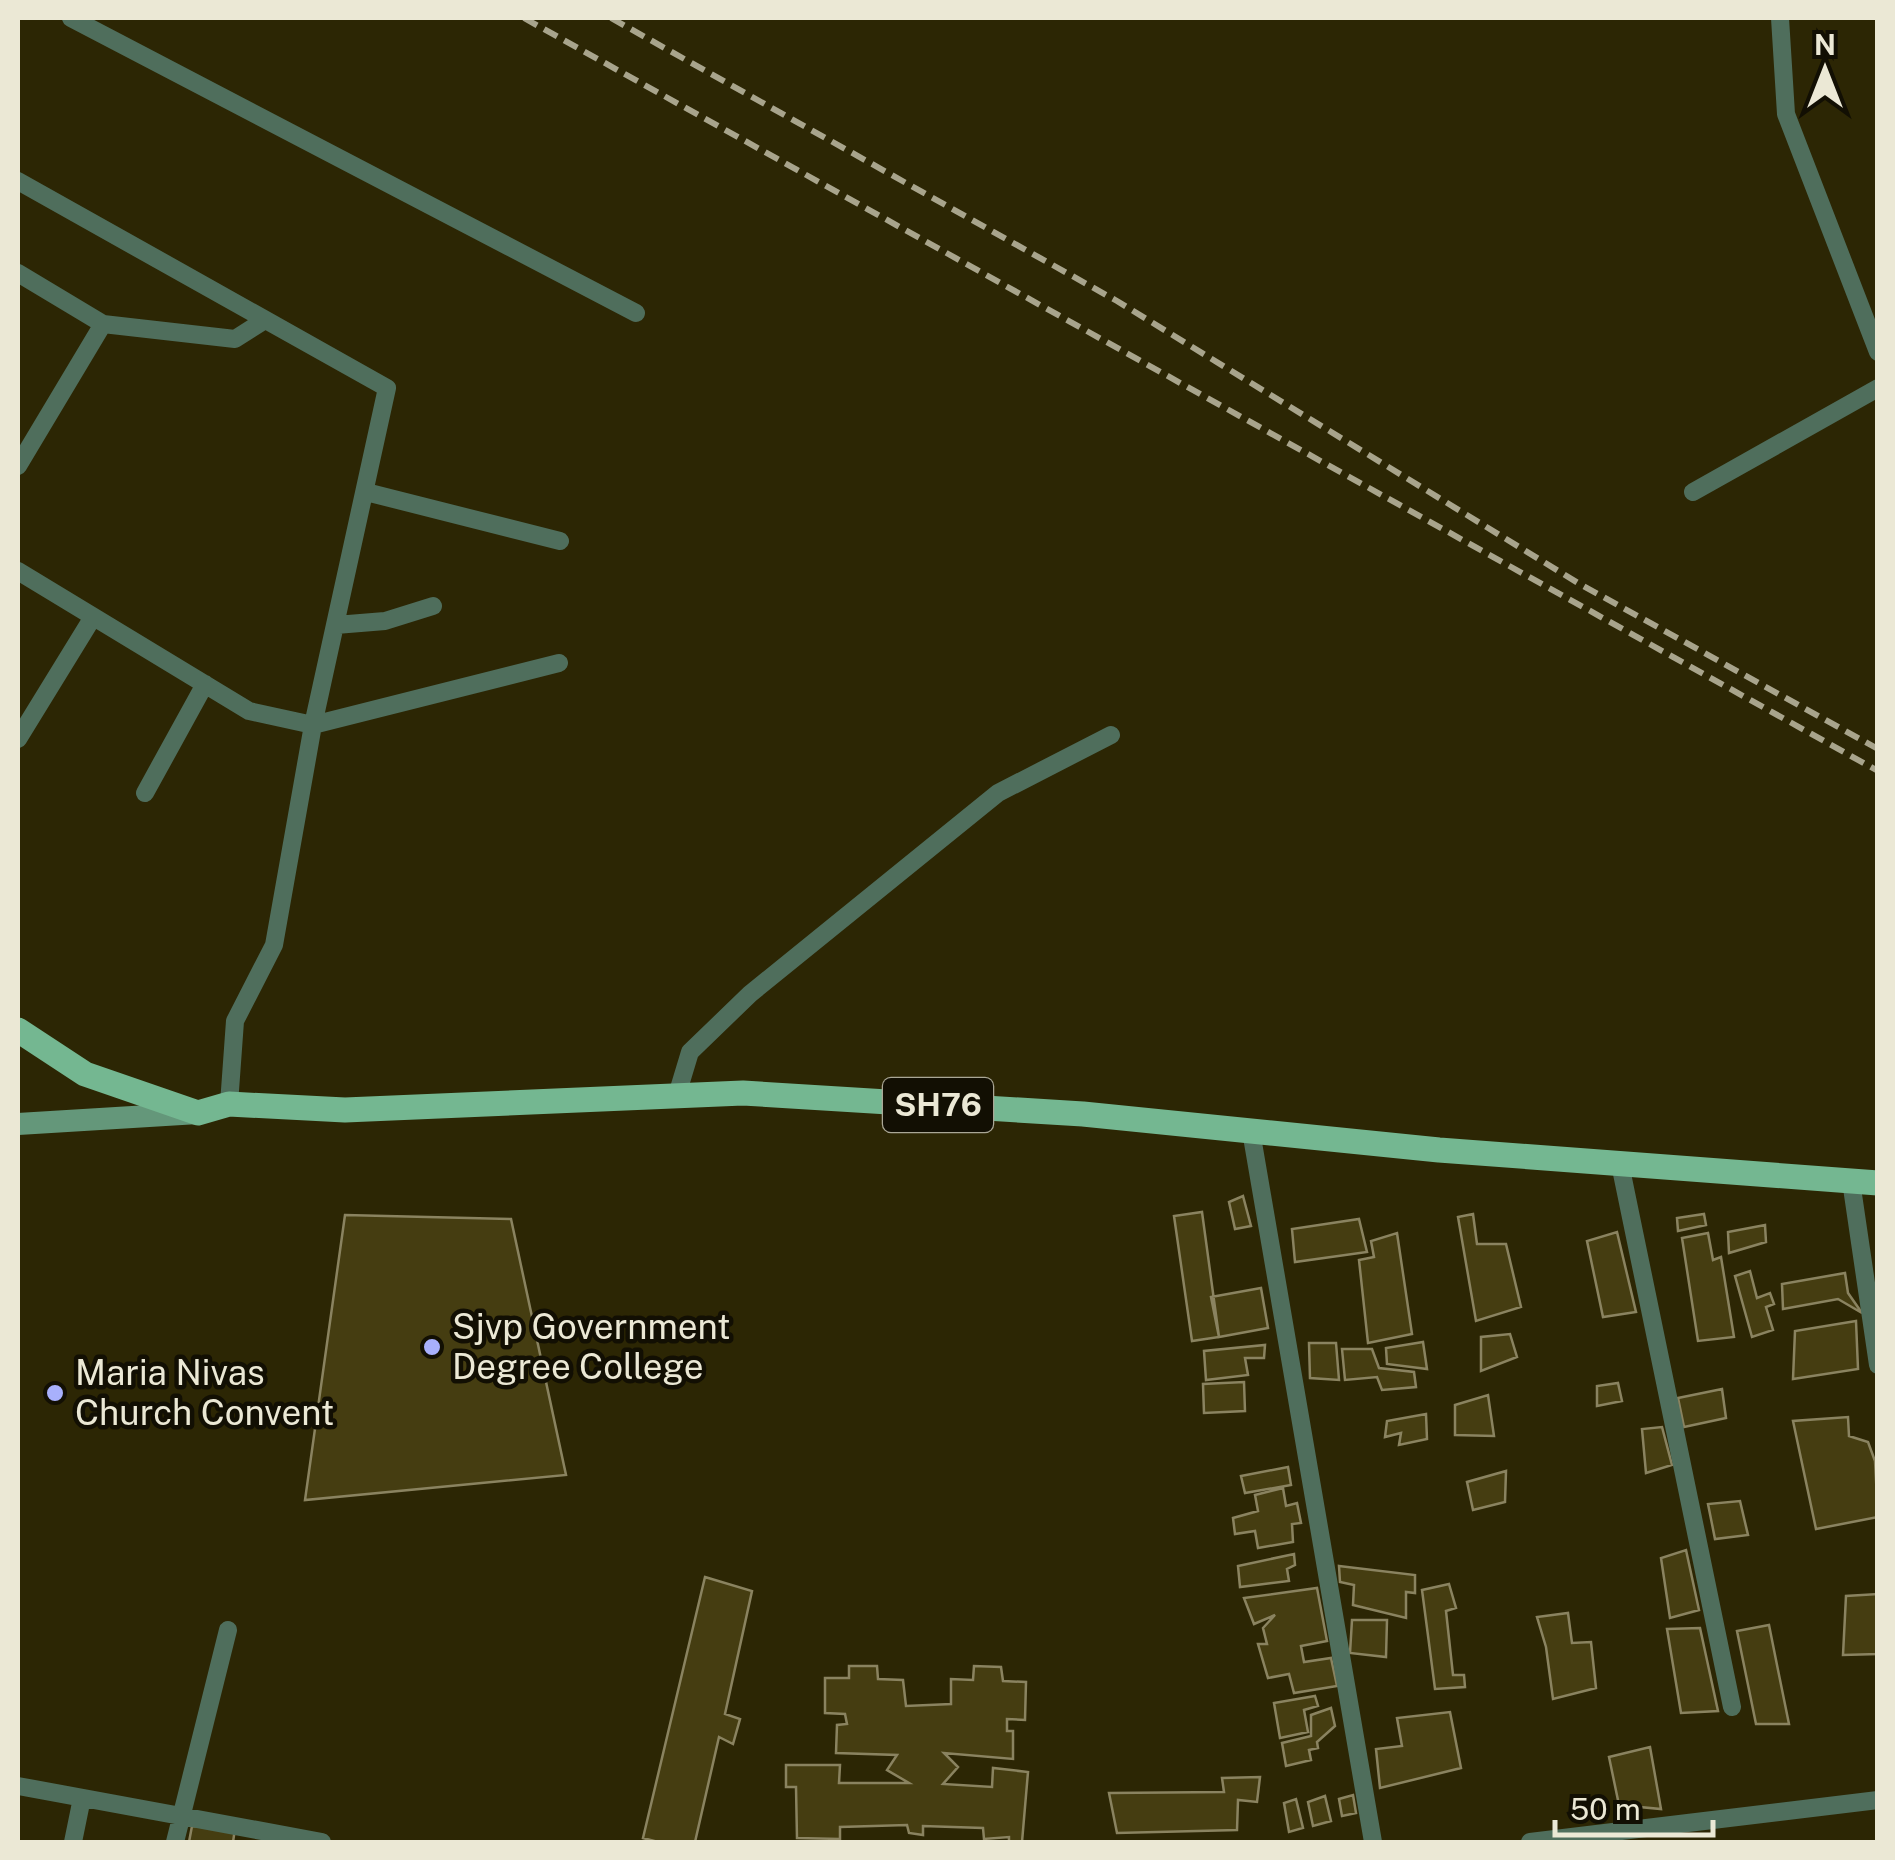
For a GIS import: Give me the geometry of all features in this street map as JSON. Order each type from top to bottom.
[{"type":"main road","points":[[18,1030],[85,1074],[198,1113]]},
{"type":"main road","name":"SH76","points":[[198,1113],[230,1104],[345,1110],[743,1094],[1083,1114],[1878,1184]]},
{"type":"street","points":[[71,18],[636,313]]},
{"type":"street","points":[[1780,18],[1786,114],[1878,352]]},
{"type":"street","points":[[18,181],[387,388],[313,725],[274,945],[235,1021],[230,1104]]},
{"type":"street","points":[[18,274],[103,324],[235,339],[265,320]]},
{"type":"street","points":[[18,466],[103,324]]},
{"type":"street","points":[[1692,492],[1878,388]]},
{"type":"street","points":[[366,492],[560,542]]},
{"type":"street","points":[[18,571],[249,711],[313,725],[559,662]]},
{"type":"street","points":[[336,624],[385,621],[434,606]]},
{"type":"street","points":[[18,739],[94,617]]},
{"type":"street","points":[[145,793],[204,684]]},
{"type":"street","points":[[677,1095],[690,1052],[750,994],[998,793],[1111,735]]},
{"type":"street","points":[[18,1124],[198,1113]]},
{"type":"street","points":[[1250,1131],[1373,1842]]},
{"type":"street","points":[[1620,1164],[1732,1706]]},
{"type":"street","points":[[1851,1182],[1878,1365]]},
{"type":"street","points":[[174,1842],[228,1630]]},
{"type":"street","points":[[18,1786],[322,1842]]},
{"type":"street","points":[[73,1842],[82,1798]]},
{"type":"street","points":[[1530,1842],[1878,1800]]},
{"type":"building","points":[[1243,1196],[1251,1226],[1235,1229],[1229,1202]]},
{"type":"building","points":[[1202,1212],[1219,1337],[1192,1341],[1174,1216]]},
{"type":"building","points":[[1473,1214],[1477,1244],[1506,1244],[1521,1307],[1476,1321],[1458,1217]]},
{"type":"building","points":[[1704,1214],[1706,1225],[1678,1231],[1677,1218]]},
{"type":"building","name":"Sjvp Government Degree College","points":[[345,1215],[511,1219],[566,1475],[305,1500]]},
{"type":"building","points":[[1359,1219],[1367,1252],[1295,1262],[1292,1229]]},
{"type":"building","points":[[1765,1225],[1766,1242],[1729,1253],[1728,1232]]},
{"type":"building","points":[[1617,1232],[1636,1312],[1603,1317],[1587,1241]]},
{"type":"building","points":[[1397,1233],[1412,1334],[1368,1343],[1359,1260],[1374,1257],[1371,1241]]},
{"type":"building","points":[[1708,1233],[1713,1260],[1721,1257],[1734,1337],[1698,1341],[1682,1238]]},
{"type":"building","points":[[1750,1271],[1757,1298],[1770,1293],[1774,1304],[1766,1307],[1773,1330],[1752,1337],[1735,1276]]},
{"type":"building","points":[[1845,1273],[1848,1293],[1862,1313],[1838,1299],[1783,1309],[1782,1284]]},
{"type":"building","points":[[1261,1288],[1268,1328],[1219,1337],[1211,1297]]},
{"type":"building","points":[[1856,1321],[1858,1369],[1793,1379],[1795,1331]]},
{"type":"building","points":[[1510,1334],[1517,1357],[1481,1371],[1481,1337]]},
{"type":"building","points":[[1423,1342],[1427,1369],[1387,1364],[1386,1348]]},
{"type":"building","points":[[1309,1343],[1336,1343],[1339,1380],[1310,1378]]},
{"type":"building","points":[[1265,1345],[1264,1358],[1245,1358],[1248,1375],[1206,1380],[1204,1351]]},
{"type":"building","points":[[1342,1349],[1372,1349],[1379,1368],[1414,1372],[1416,1387],[1382,1390],[1377,1377],[1345,1380]]},
{"type":"building","points":[[1244,1382],[1245,1411],[1204,1413],[1203,1384]]},
{"type":"building","points":[[1618,1383],[1622,1401],[1597,1406],[1597,1386]]},
{"type":"building","points":[[1722,1389],[1726,1418],[1684,1427],[1678,1398]]},
{"type":"building","points":[[1488,1395],[1494,1436],[1455,1435],[1455,1405]]},
{"type":"building","points":[[1426,1414],[1427,1439],[1399,1445],[1401,1433],[1385,1437],[1387,1421]]},
{"type":"building","points":[[1848,1417],[1849,1436],[1868,1442],[1875,1461],[1878,1517],[1816,1529],[1793,1421]]},
{"type":"building","points":[[1662,1427],[1672,1465],[1646,1473],[1642,1429]]},
{"type":"building","points":[[1288,1467],[1291,1485],[1245,1493],[1241,1476]]},
{"type":"building","points":[[1506,1471],[1505,1502],[1473,1510],[1467,1482]]},
{"type":"building","points":[[1283,1488],[1286,1506],[1297,1503],[1301,1523],[1292,1524],[1293,1542],[1258,1548],[1255,1531],[1235,1534],[1233,1518],[1258,1511],[1255,1495]]},
{"type":"building","points":[[1740,1501],[1748,1535],[1715,1539],[1708,1504]]},
{"type":"building","points":[[1686,1550],[1699,1610],[1670,1618],[1661,1558]]},
{"type":"building","points":[[1294,1554],[1295,1565],[1287,1569],[1289,1581],[1240,1587],[1238,1566]]},
{"type":"building","points":[[1339,1566],[1415,1575],[1415,1593],[1406,1592],[1406,1618],[1353,1605],[1354,1585],[1340,1582]]},
{"type":"building","points":[[705,1577],[752,1591],[725,1714],[740,1719],[733,1744],[719,1737],[695,1842],[658,1842],[643,1838]]},
{"type":"building","points":[[1449,1584],[1456,1608],[1446,1611],[1453,1675],[1464,1675],[1465,1687],[1435,1689],[1422,1590]]},
{"type":"building","points":[[1317,1588],[1327,1641],[1301,1646],[1304,1662],[1331,1658],[1337,1686],[1294,1693],[1289,1674],[1268,1678],[1258,1644],[1267,1644],[1263,1628],[1275,1615],[1254,1624],[1244,1598]]},
{"type":"building","points":[[1878,1594],[1878,1654],[1843,1655],[1846,1596]]},
{"type":"building","points":[[1568,1613],[1572,1643],[1591,1642],[1596,1688],[1553,1699],[1546,1647],[1537,1617]]},
{"type":"building","points":[[1352,1620],[1387,1620],[1386,1657],[1350,1653]]},
{"type":"building","points":[[1769,1625],[1789,1724],[1756,1724],[1737,1631]]},
{"type":"building","points":[[1700,1628],[1718,1711],[1681,1713],[1667,1629]]},
{"type":"building","points":[[849,1666],[877,1666],[878,1679],[903,1680],[906,1706],[951,1704],[951,1679],[973,1680],[974,1666],[1001,1667],[1003,1681],[1026,1682],[1025,1720],[1007,1719],[1007,1731],[1013,1731],[1013,1759],[944,1753],[958,1767],[943,1784],[992,1787],[993,1768],[1028,1772],[1022,1842],[1009,1842],[1009,1837],[984,1839],[983,1828],[923,1826],[923,1835],[909,1833],[907,1825],[840,1827],[840,1839],[797,1838],[796,1787],[786,1787],[786,1765],[840,1765],[839,1783],[909,1783],[887,1770],[897,1755],[836,1753],[837,1725],[847,1724],[845,1714],[825,1713],[825,1678],[849,1678]]},
{"type":"building","points":[[1315,1696],[1318,1706],[1304,1710],[1308,1732],[1280,1738],[1274,1703]]},
{"type":"building","points":[[1331,1708],[1335,1726],[1317,1742],[1318,1748],[1309,1750],[1311,1760],[1286,1766],[1282,1743],[1311,1736],[1311,1715]]},
{"type":"building","points":[[1450,1712],[1461,1768],[1380,1788],[1376,1749],[1402,1746],[1397,1718]]},
{"type":"building","points":[[1650,1747],[1661,1809],[1619,1805],[1609,1757]]},
{"type":"building","points":[[1260,1777],[1257,1802],[1238,1800],[1237,1830],[1117,1833],[1109,1793],[1224,1792],[1222,1778]]},
{"type":"building","points":[[1353,1795],[1356,1813],[1342,1816],[1339,1799]]},
{"type":"building","points":[[1325,1796],[1331,1821],[1313,1826],[1308,1802]]},
{"type":"building","points":[[1296,1799],[1303,1828],[1289,1832],[1284,1803]]},
{"type":"building","points":[[192,1826],[235,1829],[233,1842],[189,1842]]},
{"type":"railway","points":[[524,18],[1878,771]]},
{"type":"railway","points":[[611,18],[1117,301],[1578,583],[1878,749]]},
{"type":"place","name":"Sjvp Government Degree College","points":[[432,1347]]},
{"type":"place","name":"Maria Nivas Church Convent","points":[[55,1393]]}]
